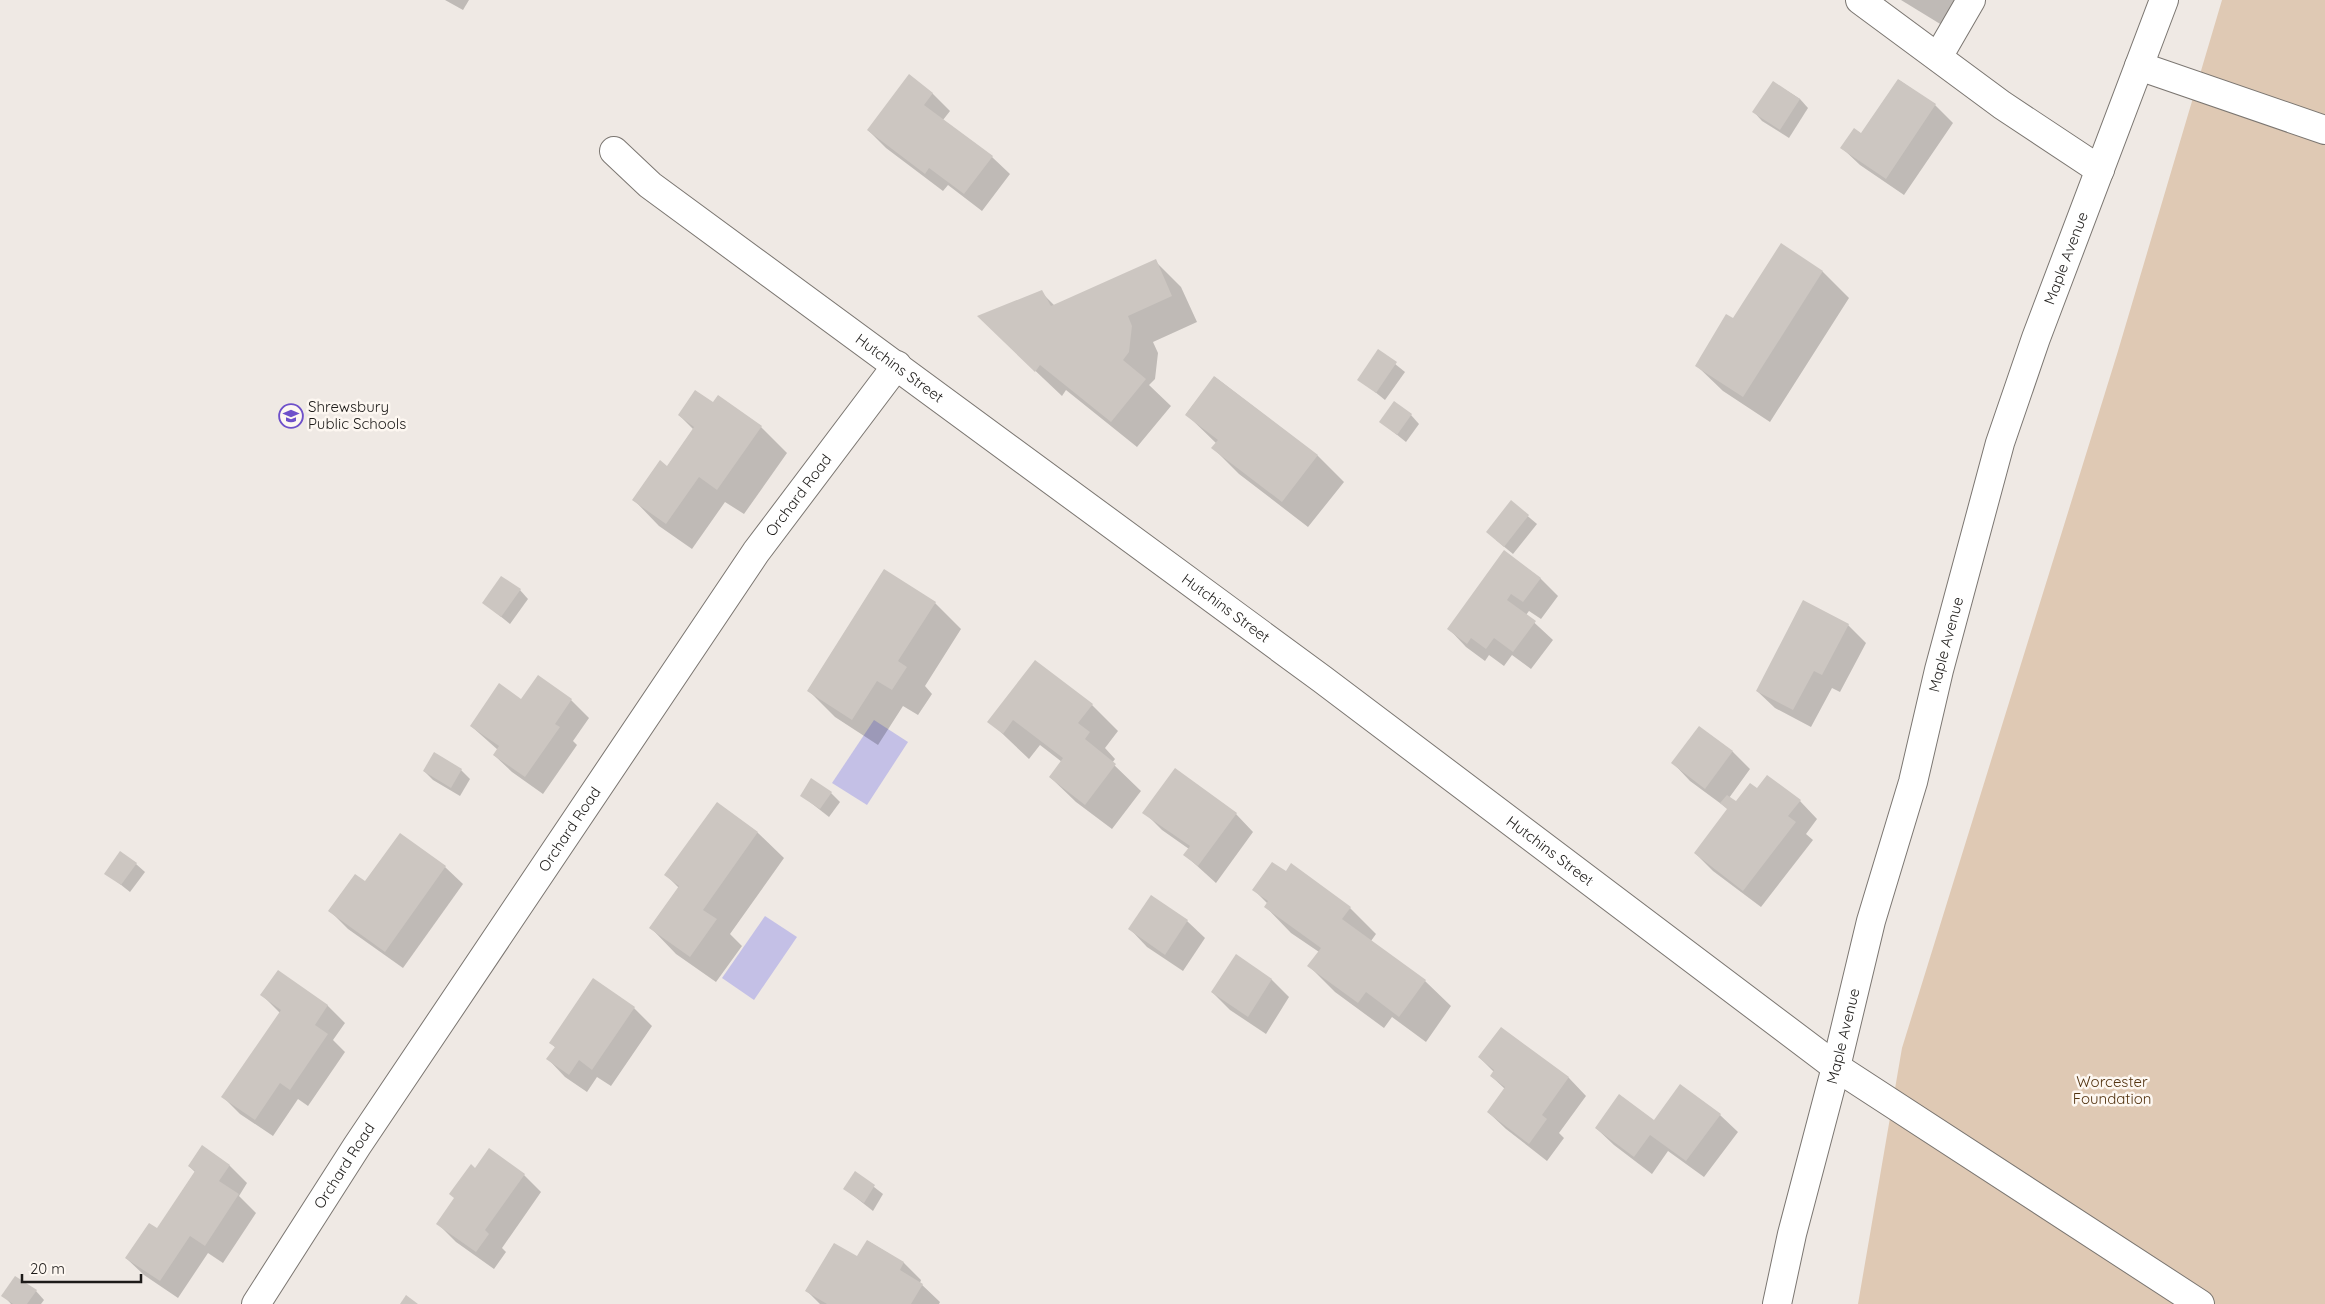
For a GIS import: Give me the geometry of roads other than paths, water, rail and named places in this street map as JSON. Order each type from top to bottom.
[{"type":"street","points":[[1860,0],[2002,105],[2100,170]]},
{"type":"street","points":[[1938,57],[1971,0]]},
{"type":"street","name":"Maple Avenue","points":[[1777,1304],[1792,1234],[1836,1067],[1871,921],[1913,782],[1939,670],[2000,443],[2036,338],[2164,0]]},
{"type":"street","points":[[2139,66],[2325,130]]},
{"type":"street","name":"Hutchins Street","points":[[614,151],[650,185],[1322,679],[1836,1067],[2200,1304]]},
{"type":"street","name":"Orchard Road","points":[[256,1304],[357,1146],[756,552],[897,366]]},
{"type":"place","name":"Shrewsbury Public Schools","points":[[291,416]]},
{"type":"park label","name":"Worcester Foundation","points":[[2112,1090]]}]
